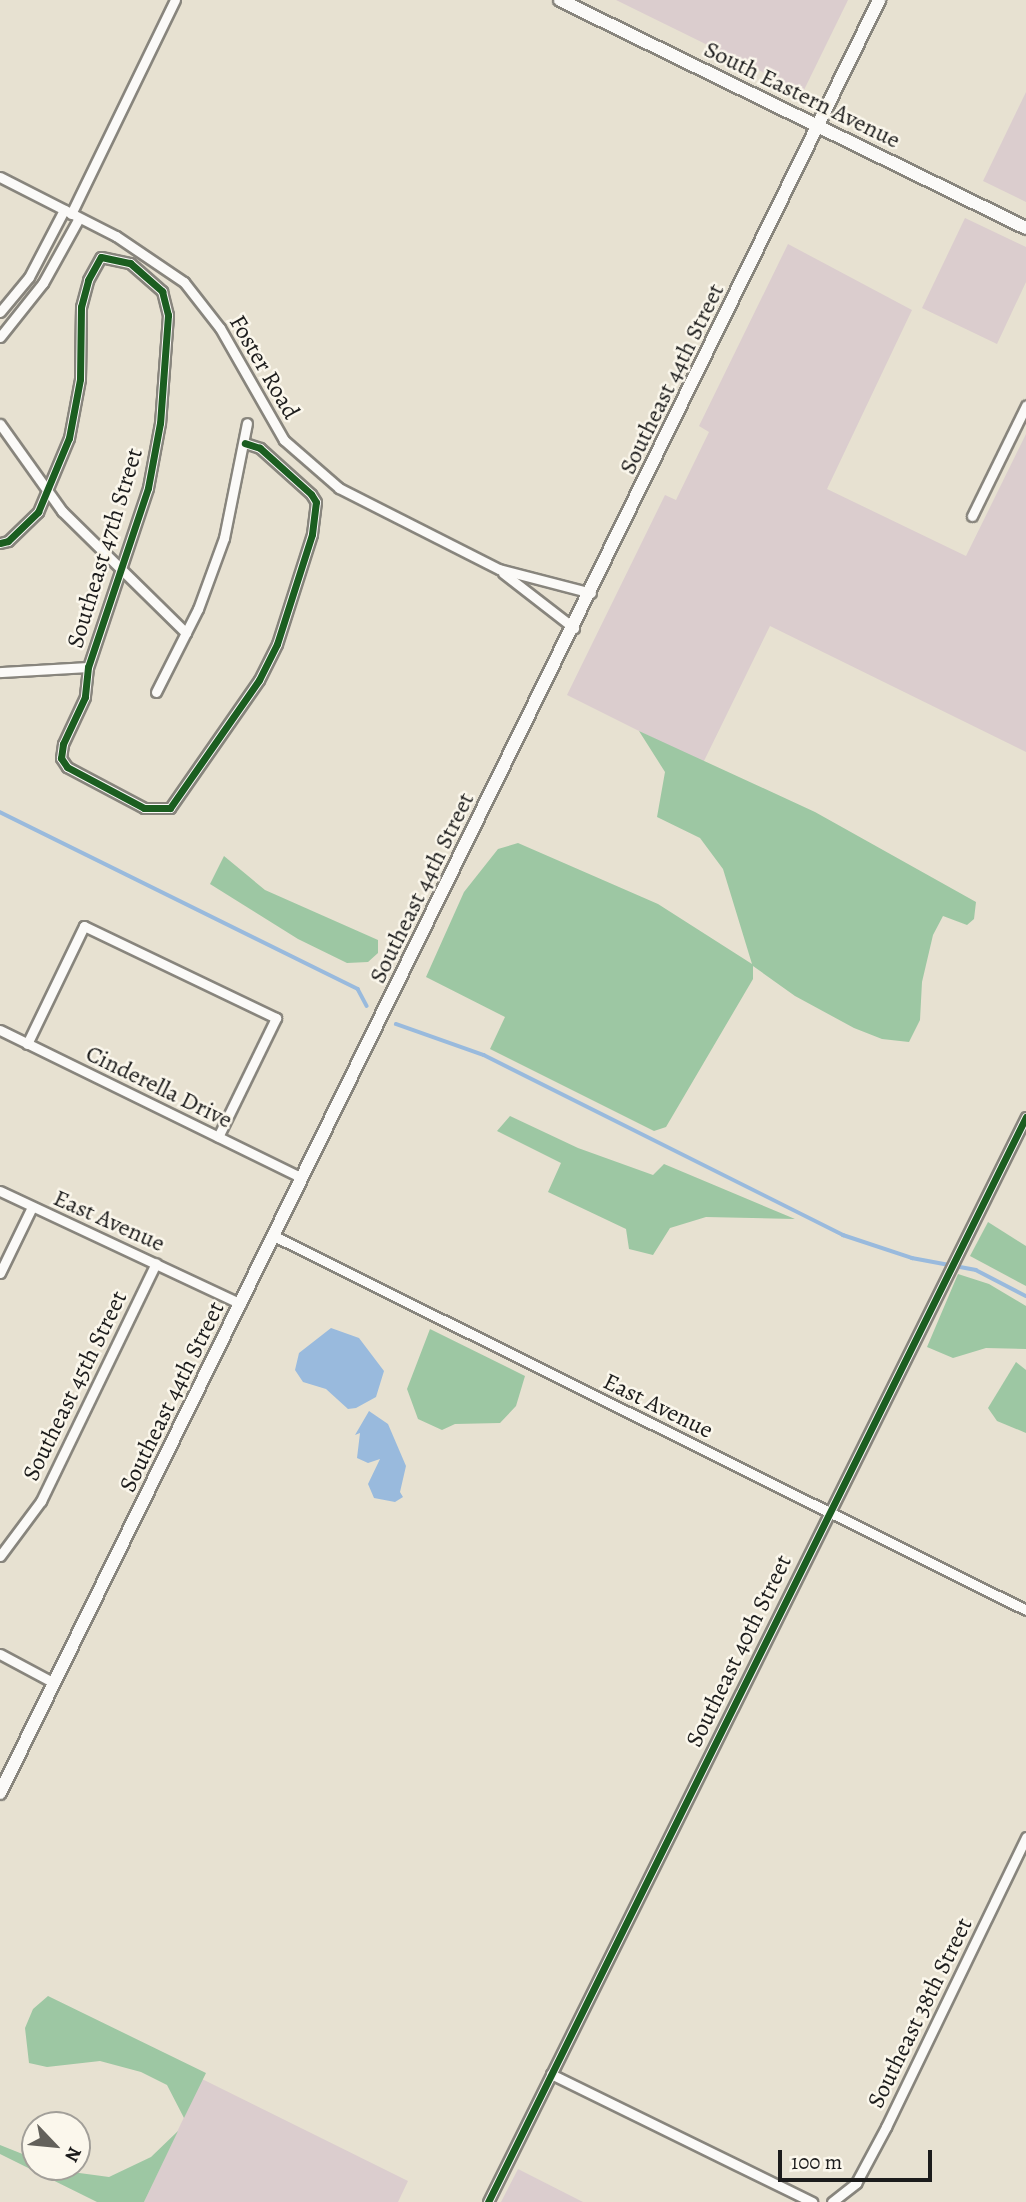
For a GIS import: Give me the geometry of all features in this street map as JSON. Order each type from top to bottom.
[{"type":"main road","name":"South Eastern Avenue","points":[[560,0],[1026,228]]},
{"type":"main road","name":"Southeast 44th Street","points":[[0,1793],[574,628],[879,0]]},
{"type":"street","points":[[0,337],[44,283],[72,214],[175,0]]},
{"type":"street","name":"Foster Road","points":[[0,177],[116,236],[184,282],[220,328],[284,440],[339,488],[499,569],[574,628]]},
{"type":"street","points":[[0,312],[29,277],[72,214]]},
{"type":"street","name":"Southeast 47th Street","points":[[49,491],[76,410],[83,291],[101,257],[122,260],[144,273],[162,291],[168,315],[155,457],[122,572],[88,667],[85,697],[61,758],[67,767],[144,808],[163,811],[177,800],[259,681],[283,626],[316,517],[311,494],[260,447],[245,443]]},
{"type":"street","points":[[972,516],[1026,406]]},
{"type":"street","points":[[156,692],[186,633],[224,538],[247,423]]},
{"type":"street","points":[[0,424],[62,511],[186,633]]},
{"type":"street","points":[[0,543],[24,526],[49,491]]},
{"type":"street","name":"Foster Road","points":[[499,569],[591,593]]},
{"type":"street","points":[[0,672],[88,667]]},
{"type":"street","points":[[27,1044],[84,926],[276,1018],[218,1138]]},
{"type":"street","name":"Cinderella Drive","points":[[0,1030],[302,1178]]},
{"type":"street","name":"Southeast 40th Street","points":[[488,2202],[1026,1117]]},
{"type":"street","name":"East Avenue","points":[[0,1191],[241,1304]]},
{"type":"street","points":[[0,1273],[32,1207]]},
{"type":"street","name":"East Avenue","points":[[274,1237],[1026,1609]]},
{"type":"street","name":"Southeast 45th Street","points":[[0,1556],[41,1501],[156,1263]]},
{"type":"street","points":[[0,1654],[54,1683]]},
{"type":"street","name":"Southeast 38th Street","points":[[836,2200],[856,2183],[886,2127],[1026,1838]]},
{"type":"street","points":[[551,2074],[812,2202]]},
{"type":"shaded area","points":[[616,0],[848,0],[803,92]]},
{"type":"shaded area","points":[[1026,92],[1026,202],[983,181]]},
{"type":"shaded area","points":[[965,218],[1026,247],[1026,282],[997,344],[922,308]]},
{"type":"shaded area","points":[[788,244],[912,310],[827,489],[966,556],[1026,434],[1026,752],[770,626],[703,763],[567,695],[665,495],[676,500],[709,432],[699,426]]},
{"type":"shaded area","points":[[202,2079],[408,2181],[398,2202],[144,2202]]},
{"type":"shaded area","points":[[518,2169],[583,2202],[501,2202]]},
{"type":"green space","points":[[639,731],[815,812],[976,902],[974,919],[967,925],[943,916],[933,935],[922,982],[920,1020],[909,1042],[882,1039],[854,1028],[795,996],[753,966],[753,979],[666,1127],[654,1131],[490,1049],[505,1017],[426,977],[464,892],[498,849],[518,843],[658,904],[752,964],[723,869],[700,838],[657,817],[665,772]]},
{"type":"green space","points":[[224,856],[265,890],[378,940],[378,953],[368,962],[347,963],[298,939],[210,884]]},
{"type":"green space","points":[[510,1116],[578,1148],[653,1175],[664,1164],[795,1219],[706,1217],[670,1228],[653,1255],[629,1249],[626,1229],[548,1192],[561,1163],[497,1131]]},
{"type":"green space","points":[[988,1222],[1026,1246],[1026,1286],[970,1256]]},
{"type":"green space","points":[[958,1274],[989,1284],[1026,1306],[1026,1349],[986,1348],[953,1358],[927,1347]]},
{"type":"green space","points":[[430,1329],[525,1376],[516,1406],[500,1423],[455,1424],[442,1430],[418,1419],[407,1389]]},
{"type":"green space","points":[[1016,1362],[1026,1370],[1026,1433],[997,1421],[988,1408]]},
{"type":"green space","points":[[48,1996],[206,2073],[184,2118],[167,2085],[141,2072],[100,2061],[47,2067],[29,2063],[25,2028],[33,2009]]},
{"type":"green space","points":[[178,2131],[144,2202],[97,2202],[55,2181],[91,2181],[91,2175],[109,2177],[151,2157]]},
{"type":"green space","points":[[0,2145],[21,2153],[21,2164],[0,2154]]},
{"type":"water","points":[[331,1328],[359,1338],[384,1371],[376,1397],[356,1408],[348,1409],[326,1389],[303,1382],[295,1370],[299,1353]]},
{"type":"water","points":[[369,1411],[388,1424],[406,1466],[400,1492],[403,1497],[395,1502],[374,1498],[368,1484],[380,1459],[368,1463],[357,1458],[360,1433],[355,1435]]},
{"type":"waterway","points":[[0,812],[358,989],[367,1006]]},
{"type":"waterway","points":[[396,1024],[484,1055],[843,1235],[912,1258],[976,1270],[1026,1296]]},
{"type":"cycle path","points":[[0,543],[8,541],[38,512],[69,438],[80,379],[81,307],[88,280],[101,257],[130,263],[162,291],[168,315],[160,423],[148,488],[88,667],[85,697],[63,744],[61,758],[67,767],[144,808],[170,808],[259,680],[277,644],[312,534],[316,502],[311,494],[260,448],[245,443]]},
{"type":"cycle path","points":[[488,2202],[1026,1117]]}]
